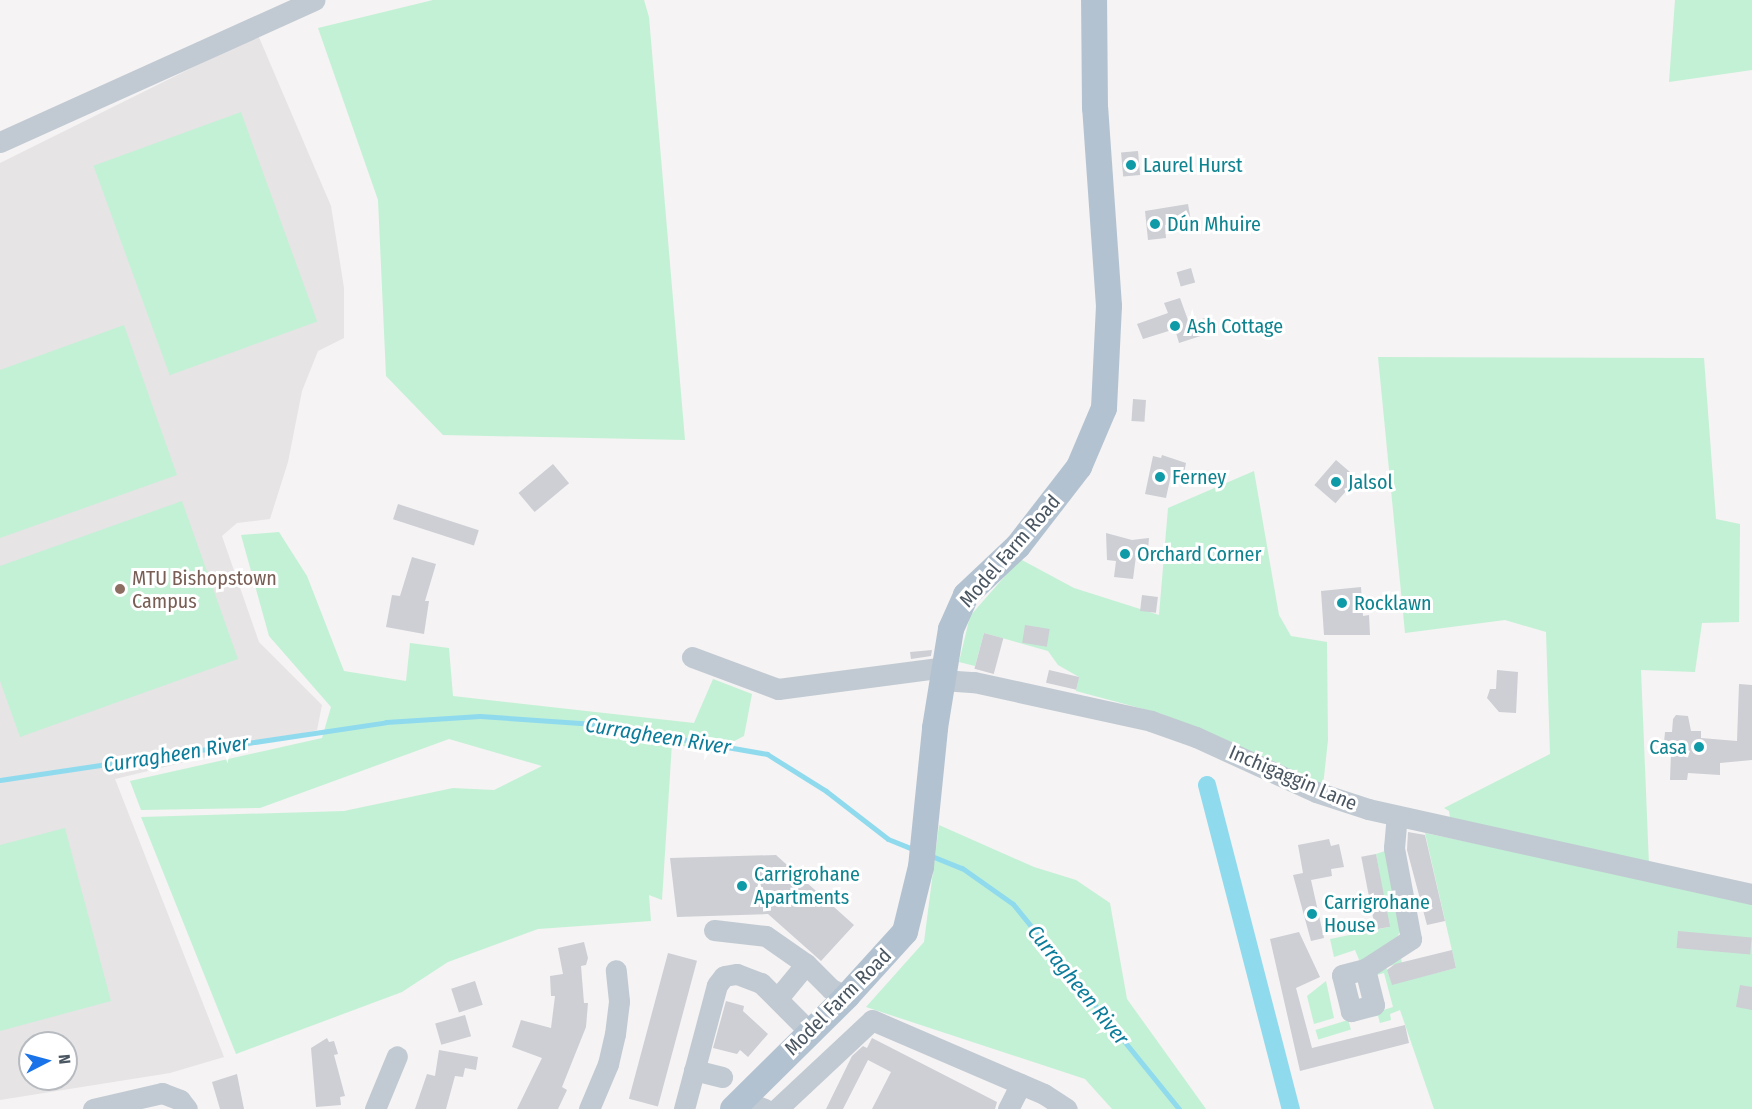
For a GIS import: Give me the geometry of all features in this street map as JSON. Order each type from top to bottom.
[{"type":"main road","name":"Model Farm Road","points":[[747,1106],[810,1032],[847,996],[905,932],[921,867],[943,674],[951,629],[966,595],[1018,546],[1079,467],[1104,408],[1109,306],[1095,108],[1094,0]]},
{"type":"street","points":[[0,142],[314,0]]},
{"type":"street","name":"Inchigaggin Lane","points":[[692,657],[778,689],[943,674],[1152,721],[1196,737],[1316,792],[1397,816],[1752,894]]},
{"type":"street","points":[[1365,969],[1411,939],[1394,848],[1397,816]]},
{"type":"street","points":[[714,930],[766,936],[806,964],[831,989],[847,996]]},
{"type":"street","points":[[778,998],[806,964]]},
{"type":"street","points":[[589,1109],[608,1064],[615,1034],[619,1001],[616,970]]},
{"type":"street","points":[[684,1109],[717,985],[724,976],[732,973],[750,978],[778,998],[810,1032]]},
{"type":"street","points":[[777,1109],[872,1020],[1021,1084],[1067,1109]]},
{"type":"street","points":[[375,1109],[397,1056]]},
{"type":"street","points":[[694,1070],[722,1077]]},
{"type":"street","points":[[1008,1109],[1021,1084]]},
{"type":"street","points":[[93,1109],[162,1093],[180,1100],[187,1109]]},
{"type":"shaded area","name":"MTU Bishopstown Campus","points":[[258,35],[331,206],[344,288],[344,338],[318,351],[302,391],[288,462],[270,519],[237,523],[222,536],[259,642],[322,705],[317,730],[115,779],[224,1057],[170,1073],[78,1088],[78,1031],[18,1031],[18,1091],[57,1091],[0,1100],[0,163]]},
{"type":"green space","points":[[433,0],[644,0],[649,17],[685,440],[443,435],[386,376],[378,200],[318,28]]},
{"type":"green space","points":[[1675,0],[1752,0],[1752,70],[1669,82]]},
{"type":"green space","points":[[241,112],[317,322],[170,375],[93,166]]},
{"type":"green space","points":[[124,325],[177,475],[0,538],[0,370]]},
{"type":"green space","points":[[1378,357],[1704,358],[1716,519],[1740,524],[1739,622],[1702,623],[1695,672],[1641,670],[1649,865],[1451,824],[1449,811],[1444,808],[1550,754],[1546,632],[1505,620],[1405,633]]},
{"type":"green space","points":[[1254,471],[1279,615],[1291,636],[1327,642],[1328,740],[1323,786],[1162,714],[1076,691],[1079,677],[1058,665],[1048,651],[984,633],[975,666],[959,662],[970,616],[1020,559],[1074,588],[1159,615],[1168,508]]},
{"type":"green space","points":[[182,501],[238,659],[20,737],[0,681],[0,566]]},
{"type":"green space","points":[[279,532],[307,576],[344,671],[406,681],[410,643],[449,648],[453,696],[694,723],[713,679],[752,694],[744,736],[711,753],[672,743],[662,900],[649,895],[651,921],[538,929],[448,962],[402,992],[236,1054],[141,817],[344,811],[453,788],[494,790],[542,766],[449,739],[260,808],[141,810],[130,781],[322,738],[331,707],[269,636],[241,535]]},
{"type":"green space","points":[[939,825],[1034,867],[1076,880],[1110,903],[1127,999],[1206,1109],[1112,1109],[1085,1079],[866,1007],[924,942]]},
{"type":"green space","points":[[65,828],[111,1001],[0,1031],[0,845]]},
{"type":"green space","points":[[1425,833],[1752,902],[1752,1109],[1434,1109],[1400,1010],[1390,1014],[1391,1020],[1380,1023],[1377,1012],[1393,1007],[1384,973],[1373,976],[1384,962],[1401,958],[1402,963],[1386,967],[1392,984],[1456,968]]},
{"type":"green space","points":[[1385,851],[1402,925],[1398,936],[1360,962],[1355,950],[1334,957],[1330,939],[1389,927],[1376,854]]},
{"type":"green space","points":[[1326,981],[1334,1018],[1314,1024],[1307,996]]},
{"type":"green space","points":[[1348,1020],[1351,1030],[1318,1040],[1315,1030]]},
{"type":"building","name":"Laurel Hurst","points":[[1138,151],[1140,175],[1123,176],[1121,152]]},
{"type":"building","points":[[1188,204],[1191,221],[1165,225],[1166,238],[1148,240],[1145,211]]},
{"type":"building","points":[[1191,268],[1195,282],[1181,287],[1177,272]]},
{"type":"building","name":"Ash Cottage","points":[[1180,298],[1189,323],[1208,317],[1213,332],[1179,343],[1175,329],[1143,339],[1137,324],[1168,313],[1164,303]]},
{"type":"building","points":[[1133,399],[1146,400],[1144,422],[1131,421]]},
{"type":"building","name":"Ferney","points":[[1162,455],[1186,463],[1183,478],[1171,475],[1166,498],[1145,494],[1153,456],[1161,458]]},
{"type":"building","name":"Jalsol","points":[[1336,460],[1357,478],[1335,503],[1314,485]]},
{"type":"building","points":[[553,464],[569,483],[535,512],[519,493]]},
{"type":"building","points":[[398,504],[479,530],[474,545],[393,519]]},
{"type":"building","name":"Orchard Corner","points":[[1106,533],[1132,540],[1149,538],[1148,549],[1136,556],[1133,579],[1114,577],[1116,561],[1107,560]]},
{"type":"building","points":[[412,557],[436,564],[425,601],[429,601],[424,634],[386,627],[392,595],[400,596]]},
{"type":"building","name":"Rocklawn","points":[[1361,587],[1363,616],[1369,615],[1370,635],[1324,635],[1321,591]]},
{"type":"building","points":[[1142,595],[1158,597],[1156,613],[1140,611]]},
{"type":"building","points":[[1025,625],[1050,629],[1047,647],[1022,643]]},
{"type":"building","points":[[984,633],[1003,638],[994,674],[974,669]]},
{"type":"building","points":[[932,650],[931,656],[911,659],[910,652]]},
{"type":"building","points":[[1049,670],[1079,677],[1076,690],[1046,683]]},
{"type":"building","points":[[1497,670],[1518,672],[1516,713],[1499,712],[1487,698],[1490,689],[1496,689]]},
{"type":"building","name":"Casa","points":[[1739,684],[1752,685],[1752,760],[1720,763],[1720,775],[1688,773],[1687,780],[1670,780],[1671,753],[1663,753],[1665,732],[1672,732],[1673,719],[1676,715],[1688,716],[1691,731],[1701,731],[1701,738],[1737,741]]},
{"type":"building","points":[[1408,832],[1425,835],[1445,921],[1427,925],[1407,850]]},
{"type":"building","name":"Carrigrohane House","points":[[1329,839],[1331,846],[1339,844],[1344,867],[1331,869],[1332,876],[1311,880],[1324,938],[1311,941],[1293,875],[1303,873],[1298,845]]},
{"type":"building","points":[[1376,854],[1390,927],[1375,930],[1361,857]]},
{"type":"building","name":"Carrigrohane Apartments","points":[[776,855],[854,925],[821,961],[768,914],[677,917],[670,858]]},
{"type":"building","points":[[1678,931],[1752,937],[1750,954],[1677,948]]},
{"type":"building","points":[[1299,932],[1320,977],[1296,988],[1312,1048],[1405,1025],[1409,1043],[1300,1071],[1270,939]]},
{"type":"building","points":[[584,942],[588,958],[586,965],[581,966],[584,1003],[588,1003],[586,1027],[562,1087],[567,1090],[558,1109],[517,1109],[542,1058],[512,1047],[521,1020],[551,1028],[555,996],[551,996],[550,976],[563,974],[558,948]]},
{"type":"building","points":[[1452,950],[1456,968],[1392,985],[1387,970],[1395,964]]},
{"type":"building","points":[[668,953],[697,961],[658,1107],[629,1099]]},
{"type":"building","points":[[475,981],[483,1005],[459,1013],[451,989]]},
{"type":"building","points":[[1740,985],[1752,987],[1752,1010],[1736,1007]]},
{"type":"building","points":[[726,1001],[744,1006],[743,1011],[768,1034],[748,1057],[740,1050],[737,1054],[713,1048]]},
{"type":"building","points":[[465,1015],[471,1036],[441,1045],[435,1024]]},
{"type":"building","points":[[327,1038],[329,1042],[334,1041],[338,1054],[334,1055],[345,1096],[340,1097],[341,1105],[316,1107],[311,1048]]},
{"type":"building","points":[[872,1038],[997,1102],[995,1109],[872,1109],[891,1072],[868,1060],[843,1109],[826,1109],[852,1056],[863,1046],[867,1048]]},
{"type":"building","points":[[439,1050],[478,1057],[476,1070],[465,1068],[463,1077],[455,1076],[446,1109],[415,1109],[427,1074],[435,1076]]},
{"type":"building","points":[[237,1074],[244,1109],[220,1109],[212,1082]]},
{"type":"waterway","name":"Curragheen River","points":[[0,780],[386,722],[480,716],[595,724],[767,754],[826,791],[888,839],[915,850]]},
{"type":"waterway","points":[[1207,785],[1291,1109]]},
{"type":"waterway","name":"Curragheen River","points":[[929,855],[962,868],[1013,904],[1179,1109]]},
{"type":"place","name":"Laurel Hurst","points":[[1131,165]]},
{"type":"place","name":"Dún Mhuire","points":[[1155,224]]},
{"type":"place","name":"Ash Cottage","points":[[1175,326]]},
{"type":"place","name":"Ferney","points":[[1160,477]]},
{"type":"place","name":"Jalsol","points":[[1336,482]]},
{"type":"place","name":"Orchard Corner","points":[[1125,554]]},
{"type":"place","name":"MTU Bishopstown Campus","points":[[120,589]]},
{"type":"place","name":"Rocklawn","points":[[1342,603]]},
{"type":"place","name":"Casa","points":[[1699,747]]},
{"type":"place","name":"Carrigrohane Apartments","points":[[742,886]]},
{"type":"place","name":"Carrigrohane House","points":[[1312,914]]}]
